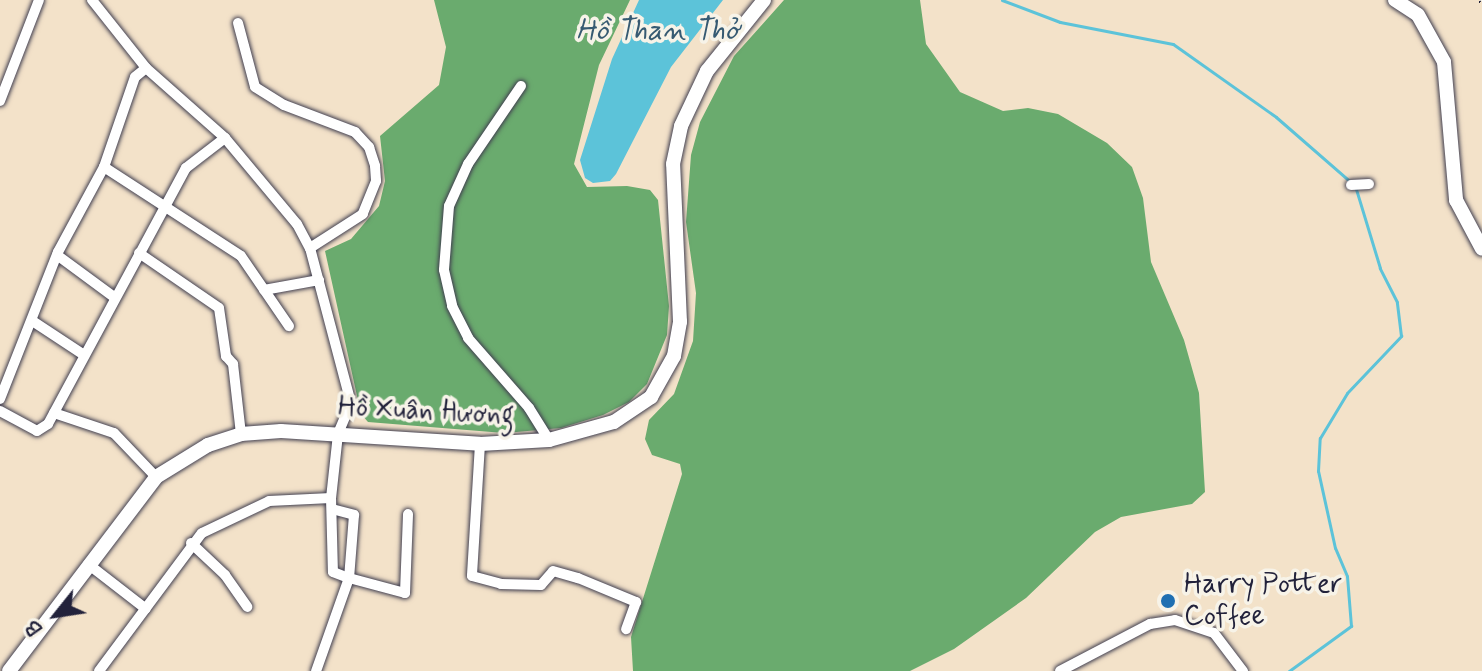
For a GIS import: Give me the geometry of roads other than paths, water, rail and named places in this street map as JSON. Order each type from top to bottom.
[{"type":"main road","name":"Hồ Xuân Hương","points":[[9,671],[156,477],[186,455],[241,434],[338,434],[480,444],[549,440],[634,412],[664,379],[680,322],[673,179],[681,126],[707,71],[764,0]]},
{"type":"main road","points":[[1395,0],[1418,15],[1444,62],[1456,200],[1482,249]]},
{"type":"street","points":[[0,101],[39,0]]},
{"type":"street","points":[[92,0],[146,68],[225,138],[297,224],[310,248],[349,381],[349,411],[338,434],[332,503],[333,572],[405,593],[408,514]]},
{"type":"street","points":[[238,23],[255,87],[276,101],[355,132],[369,147],[376,181],[363,214],[310,248]]},
{"type":"street","points":[[0,399],[34,322],[57,255],[104,167],[135,77],[146,68]]},
{"type":"street","points":[[521,86],[468,164],[449,206],[444,270],[452,306],[468,338],[529,408],[549,440]]},
{"type":"street","points":[[0,411],[37,431],[54,413],[114,297],[168,208],[186,168],[225,138]]},
{"type":"street","points":[[104,167],[241,256],[289,326]]},
{"type":"street","points":[[1351,185],[1369,184]]},
{"type":"street","points":[[139,253],[219,308],[226,356],[233,364],[241,434]]},
{"type":"street","points":[[57,255],[114,297]]},
{"type":"street","points":[[264,290],[319,280]]},
{"type":"street","points":[[34,322],[84,355]]},
{"type":"street","points":[[54,413],[114,433],[156,477]]},
{"type":"street","points":[[480,444],[472,576],[501,584],[541,585],[553,571],[578,578],[636,602],[626,629]]},
{"type":"street","points":[[99,671],[191,543],[248,507],[286,498],[332,503],[354,515],[349,578],[316,671]]},
{"type":"street","points":[[191,543],[225,575],[247,607]]},
{"type":"street","points":[[88,564],[146,609]]},
{"type":"street","points":[[1060,671],[1150,624],[1175,620],[1214,633],[1243,671]]},
{"type":"water","name":"Hồ Than Thở","points":[[639,0],[723,0],[671,67],[616,174],[610,181],[593,183],[585,178],[580,160],[612,59]]},
{"type":"waterway","points":[[1002,0],[1060,22],[1173,44],[1276,117],[1352,183]]},
{"type":"waterway","points":[[1289,671],[1351,626],[1347,576],[1335,548],[1318,471],[1320,438],[1347,393],[1401,336],[1397,302],[1380,268],[1356,189]]},
{"type":"place","name":"Harry Potter Coffee","points":[[1168,601]]}]
